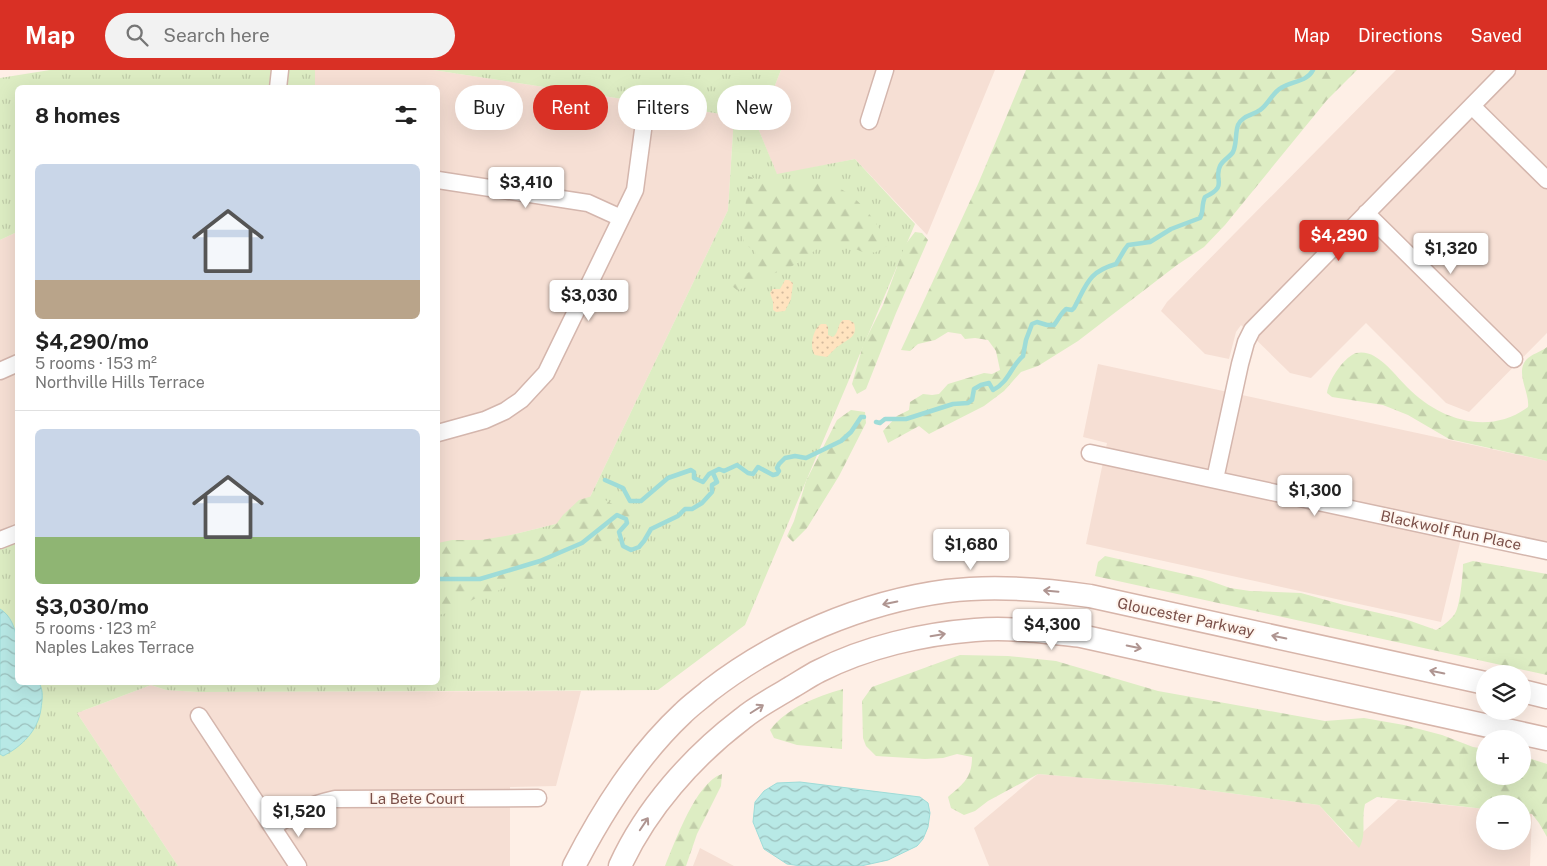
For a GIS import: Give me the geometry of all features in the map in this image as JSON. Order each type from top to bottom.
[{"type":"main road","name":"Gloucester Parkway","points":[[574,866],[611,799],[648,750],[684,712],[732,674],[775,648],[820,626],[870,608],[946,591],[977,589],[1050,590],[1090,596],[1476,681]]},
{"type":"main road","points":[[620,866],[644,824],[668,790],[701,755],[742,718],[819,671],[863,653],[937,634],[976,630],[1024,629],[1081,636],[1547,740]]},
{"type":"main road","points":[[1531,693],[1547,697]]},
{"type":"street","points":[[278,85],[280,70]]},
{"type":"street","points":[[869,121],[885,70]]},
{"type":"street","points":[[1216,479],[1240,364],[1246,342],[1252,330],[1507,70]]},
{"type":"street","points":[[1472,106],[1547,180]]},
{"type":"street","points":[[440,431],[485,420],[505,411],[521,400],[546,373],[635,190],[643,130]]},
{"type":"street","points":[[440,180],[588,203],[621,218]]},
{"type":"street","points":[[1366,213],[1514,359]]},
{"type":"street","points":[[0,371],[15,364]]},
{"type":"street","name":"Blackwolf Run Place","points":[[1090,453],[1547,551]]},
{"type":"street","points":[[0,540],[15,534]]},
{"type":"street","points":[[199,716],[298,866]]},
{"type":"street","name":"La Bete Court","points":[[273,828],[298,810],[335,798],[538,798]]},
{"type":"shaded area","points":[[315,70],[433,70],[533,85],[533,130],[608,130],[608,97],[618,98],[618,130],[707,130],[707,112],[717,113],[717,130],[733,130],[728,210],[580,518],[440,553],[440,85],[315,85]]},
{"type":"shaded area","points":[[781,70],[995,70],[927,235],[855,159],[777,175],[759,130],[791,130],[791,85],[775,85]]},
{"type":"shaded area","points":[[1396,70],[1547,70],[1547,333],[1469,412],[1446,403],[1366,323],[1311,378],[1290,373],[1241,325],[1236,332],[1229,359],[1205,354],[1161,311],[1167,302]]},
{"type":"shaded area","points":[[15,233],[15,525],[0,531],[0,240]]},
{"type":"shaded area","points":[[1098,364],[1547,461],[1547,544],[1464,526],[1441,622],[1086,544],[1107,443],[1083,437]]},
{"type":"shaded area","points":[[151,685],[166,690],[198,692],[581,691],[556,786],[510,787],[510,866],[178,866],[77,713]]},
{"type":"shaded area","points":[[1038,774],[1168,785],[1319,805],[1352,842],[1398,800],[1476,808],[1476,850],[1531,850],[1530,866],[989,866],[974,828]]},
{"type":"shaded area","points":[[700,848],[734,866],[693,866]]},
{"type":"green space","points":[[50,70],[315,70],[315,85],[15,85],[15,233],[0,240],[0,78]]},
{"type":"green space","points":[[433,70],[781,70],[775,85],[717,85],[717,113],[707,112],[707,85],[618,85],[618,98],[608,97],[608,85],[533,85]]},
{"type":"green space","points":[[1026,70],[1357,70],[1327,100],[1225,225],[1204,247],[1177,265],[1078,341],[1038,366],[1021,372],[1004,391],[984,406],[929,434],[919,426],[888,443],[883,431],[897,416],[909,410],[910,402],[923,394],[939,394],[948,384],[984,373],[992,374],[1000,370],[996,351],[988,340],[965,339],[961,334],[948,332],[935,340],[918,344],[910,351],[901,350],[978,184]]},
{"type":"green space","points":[[733,130],[759,130],[777,174],[855,159],[915,224],[745,625],[658,690],[198,692],[166,690],[151,685],[440,685],[440,553],[580,518],[728,210]]},
{"type":"green space","points":[[748,176],[768,181],[814,183],[839,188],[862,205],[879,228],[888,245],[879,251],[871,253],[846,244],[830,243],[820,247],[791,267],[737,290],[732,286],[735,279],[752,270],[756,257],[755,251],[744,244],[743,234]]},
{"type":"green space","points":[[915,232],[922,233],[928,240],[866,389],[857,394],[852,384],[863,345],[883,305],[905,245]]},
{"type":"green space","points":[[1547,347],[1547,461],[1449,439],[1408,415],[1383,405],[1332,397],[1327,393],[1333,377],[1344,362],[1354,354],[1366,353],[1384,363],[1420,399],[1434,408],[1465,420],[1497,421],[1513,416],[1528,407],[1522,377],[1523,365],[1528,358]]},
{"type":"green space","points":[[851,410],[865,412],[866,423],[839,476],[807,528],[793,542],[787,536],[794,521],[806,481],[837,420]]},
{"type":"green space","points":[[596,495],[616,506],[635,511],[637,520],[621,538],[580,545],[551,571],[534,579],[508,585],[489,596],[478,597],[448,613],[440,615],[440,543],[452,540],[481,540],[517,534],[535,535],[554,527],[563,515],[579,500]]},
{"type":"green space","points":[[15,525],[15,685],[151,685],[77,713],[178,866],[0,866],[0,531]]},
{"type":"green space","points":[[1105,556],[1202,578],[1230,588],[1250,591],[1301,593],[1405,619],[1436,630],[1448,621],[1456,611],[1461,591],[1463,564],[1473,561],[1547,574],[1547,675],[1531,671],[1531,665],[1501,665],[1095,576],[1098,562]]},
{"type":"green space","points":[[960,655],[1008,656],[1056,661],[1158,691],[1325,721],[1364,718],[1404,725],[1442,735],[1476,748],[1476,785],[1531,785],[1531,759],[1547,764],[1547,837],[1531,814],[1531,795],[1476,795],[1476,808],[1377,797],[1365,804],[1363,838],[1359,848],[1319,805],[1168,785],[1038,774],[988,801],[975,811],[964,815],[951,808],[948,797],[966,780],[972,764],[972,757],[957,754],[943,758],[925,759],[876,756],[866,746],[863,738],[862,701],[872,687]]},
{"type":"green space","points":[[843,689],[842,749],[797,745],[774,738],[770,730],[785,715],[813,699]]},
{"type":"green space","points":[[722,774],[721,786],[697,834],[686,866],[665,866],[695,800],[712,779]]},
{"type":"sand","points":[[785,280],[793,283],[791,299],[785,311],[776,312],[773,310],[770,293],[773,289],[780,289]]},
{"type":"sand","points":[[843,320],[849,320],[854,323],[855,331],[852,337],[827,357],[815,355],[812,343],[818,326],[826,324],[828,335],[833,337]]},
{"type":"water","points":[[0,609],[7,615],[15,632],[15,685],[40,685],[42,696],[39,717],[28,737],[3,756],[0,754]]},
{"type":"water","points":[[800,782],[920,797],[928,803],[930,813],[928,827],[923,839],[917,846],[888,860],[861,866],[801,866],[787,864],[764,849],[753,822],[755,802],[764,791],[777,783]]},
{"type":"waterway","points":[[876,422],[880,423],[885,419],[906,419],[953,404],[968,403],[972,400],[974,389],[989,383],[993,390],[1003,383],[1023,356],[1032,324],[1037,322],[1054,325],[1066,309],[1072,310],[1074,308],[1089,280],[1099,271],[1116,264],[1128,245],[1150,242],[1171,229],[1200,218],[1205,197],[1218,186],[1220,166],[1233,152],[1237,128],[1240,122],[1245,117],[1263,108],[1278,90],[1307,77],[1313,70]]},
{"type":"waterway","points":[[605,480],[623,488],[630,501],[641,501],[668,478],[691,470],[694,472],[694,478],[703,482],[709,474],[719,469],[724,471],[737,465],[748,473],[753,474],[758,467],[773,475],[777,474],[779,471],[777,468],[785,458],[795,456],[806,458],[841,441],[851,432],[861,417],[864,417]]},
{"type":"waterway","points":[[440,579],[480,579],[540,561],[582,543],[617,515],[626,519],[627,523],[619,532],[623,546],[631,550],[639,547],[651,529],[678,516],[685,509],[692,509],[702,503],[712,492],[712,485],[717,482],[713,473]]}]
